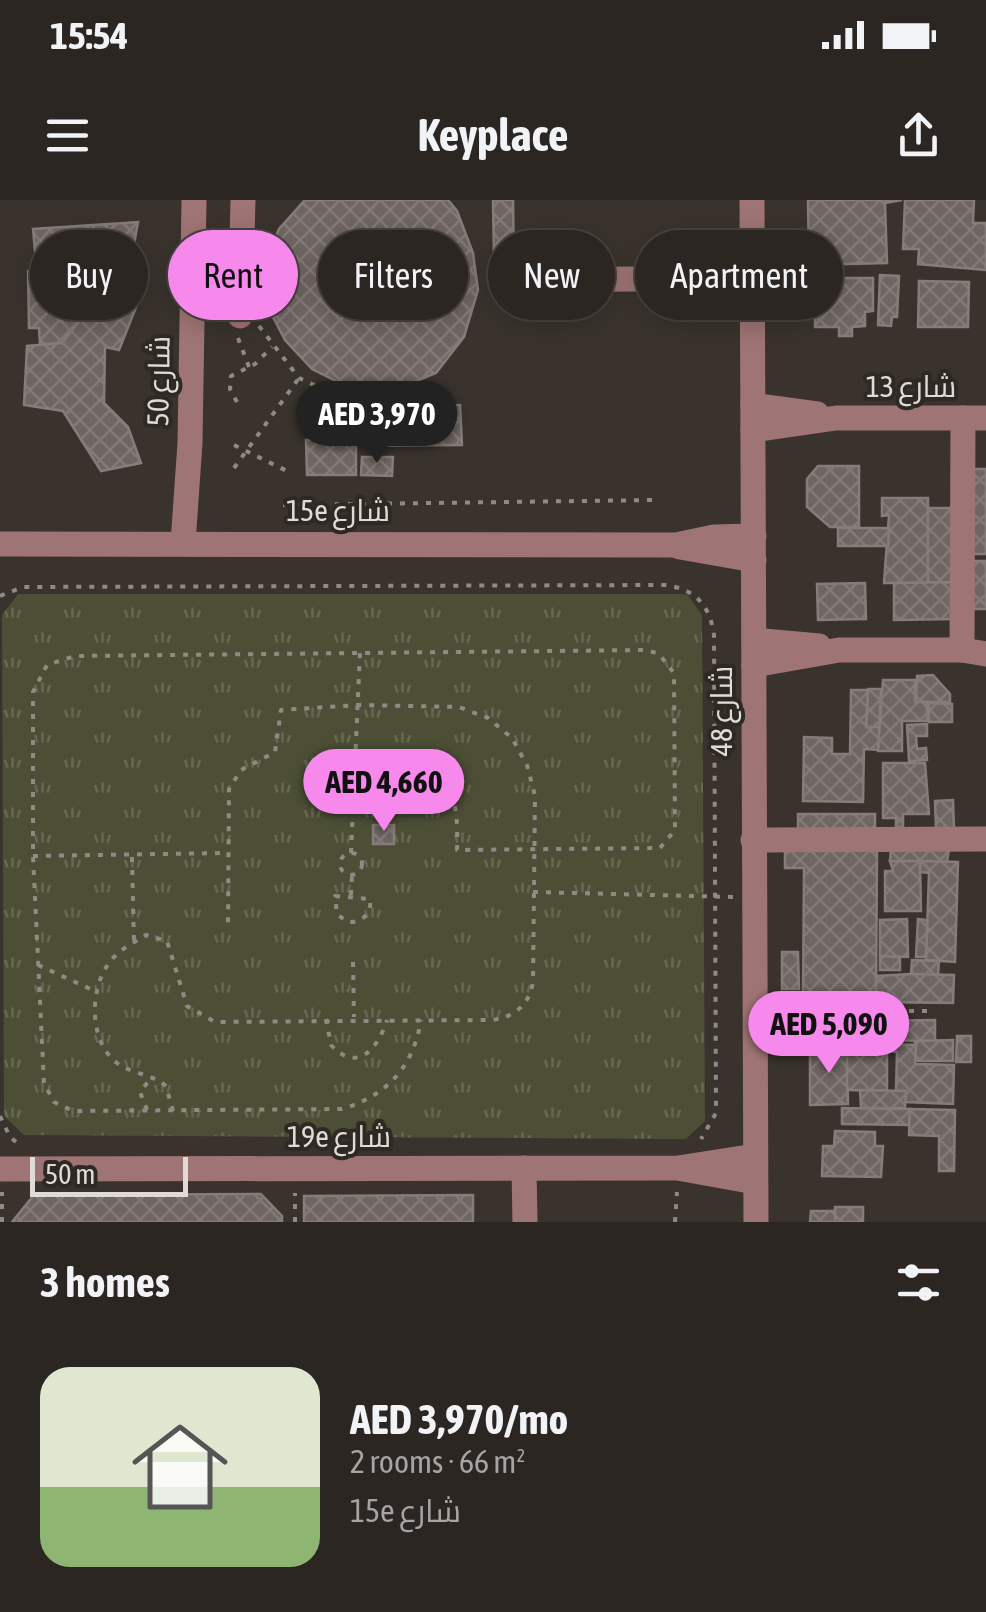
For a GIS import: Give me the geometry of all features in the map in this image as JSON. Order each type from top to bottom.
[{"type":"street","name":"شارع 50","points":[[193,543],[190,443],[194,200]]},
{"type":"street","points":[[242,230],[243,200]]},
{"type":"street","name":"شارع 48","points":[[752,200],[753,230]]},
{"type":"street","name":"شارع 48","points":[[754,320],[756,1222]]},
{"type":"street","name":"شارع 13","points":[[753,418],[974,418]]},
{"type":"street","points":[[754,653],[978,651],[974,418]]},
{"type":"street","name":"15e شارع","points":[[0,544],[754,548]]},
{"type":"street","points":[[754,840],[986,839]]},
{"type":"street","name":"19e شارع","points":[[1,1168],[678,1168],[698,1175],[755,1169]]},
{"type":"street","points":[[524,1168],[524,1222]]},
{"type":"path","points":[[239,320],[236,330],[249,367]]},
{"type":"path","points":[[256,320],[272,347],[299,378],[335,395]]},
{"type":"path","points":[[238,402],[230,380],[272,347]]},
{"type":"path","points":[[234,468],[299,378]]},
{"type":"path","points":[[319,422],[323,391]]},
{"type":"path","points":[[234,445],[289,472]]},
{"type":"path","points":[[283,505],[654,500]]},
{"type":"path","points":[[0,596],[23,587],[681,587],[706,605],[714,635],[716,1114],[713,1126],[695,1144]]},
{"type":"path","points":[[355,775],[436,776],[450,785],[457,797],[457,850],[648,849],[669,841],[676,819],[674,672],[668,662],[647,650],[75,656],[46,665],[33,692],[33,856],[47,1093],[73,1111],[342,1109],[363,1102],[398,1077],[410,1060],[420,1020]]},
{"type":"path","points":[[352,875],[340,864],[351,853],[360,652]]},
{"type":"path","points":[[174,1111],[166,1086],[118,1063],[101,1044],[96,992],[109,962],[146,936],[167,942],[180,991],[200,1016],[215,1022],[504,1018],[524,1005],[533,982],[535,796],[527,764],[512,738],[488,718],[460,707],[358,705],[286,708],[277,714],[275,752],[241,770],[229,788],[228,930]]},
{"type":"path","points":[[33,856],[227,853]]},
{"type":"path","points":[[351,853],[362,864],[352,875],[351,897]]},
{"type":"path","points":[[132,857],[134,943]]},
{"type":"path","points":[[534,892],[754,897]]},
{"type":"path","points":[[335,896],[351,897],[370,899],[365,917],[354,922],[341,919],[334,908],[335,896]]},
{"type":"path","points":[[353,962],[354,1020]]},
{"type":"path","points":[[38,965],[96,992]]},
{"type":"path","points":[[755,1012],[929,1011]]},
{"type":"path","points":[[326,1019],[331,1045],[338,1053],[359,1058],[377,1047],[386,1020]]},
{"type":"path","points":[[147,1110],[140,1092],[152,1077]]},
{"type":"path","points":[[0,1116],[10,1138],[22,1146]]},
{"type":"path","points":[[1,1168],[2,1222]]},
{"type":"path","points":[[295,1168],[295,1222]]},
{"type":"green space","points":[[18,594],[687,594],[702,615],[705,1121],[686,1139],[24,1135],[4,1116],[2,615]]},
{"type":"building","points":[[305,200],[448,200],[464,230],[318,230],[318,320],[468,320],[468,240],[478,290],[464,337],[436,373],[392,391],[344,385],[312,369],[285,340],[275,320],[298,320],[298,230],[279,229]]},
{"type":"building","points":[[493,200],[513,200],[513,230],[493,230]]},
{"type":"building","points":[[808,200],[902,200],[885,203],[887,263],[843,264],[843,230],[808,230]]},
{"type":"building","points":[[905,200],[974,200],[973,223],[986,223],[986,270],[918,264],[919,249],[903,249]]},
{"type":"building","points":[[138,222],[137,230],[33,229]]},
{"type":"building","points":[[28,271],[30,320],[80,320],[62,343],[40,345],[39,328],[29,328]]},
{"type":"building","points":[[880,275],[899,276],[897,317],[892,317],[891,326],[878,325]]},
{"type":"building","points":[[843,278],[873,278],[873,311],[865,312],[865,326],[852,327],[852,336],[839,336],[839,327],[815,327],[815,320],[843,320]]},
{"type":"building","points":[[919,281],[969,282],[968,327],[918,327]]},
{"type":"building","points":[[80,320],[131,320],[119,350],[105,347],[104,403],[128,427],[141,463],[101,471],[63,411],[24,405],[27,346],[62,343]]},
{"type":"building","points":[[460,405],[462,445],[370,446],[373,407]]},
{"type":"building","points":[[306,440],[356,440],[356,475],[307,475]]},
{"type":"building","points":[[362,457],[393,457],[392,476],[361,475]]},
{"type":"building","points":[[818,466],[859,466],[859,527],[830,527],[807,507],[807,479]]},
{"type":"building","points":[[970,469],[986,469],[986,554],[970,554]]},
{"type":"building","points":[[882,498],[928,498],[928,583],[884,583],[889,515],[882,516]]},
{"type":"building","points":[[928,508],[956,508],[956,582],[928,583]]},
{"type":"building","points":[[838,528],[889,528],[888,546],[838,546]]},
{"type":"building","points":[[969,561],[986,561],[986,609],[970,609]]},
{"type":"building","points":[[956,582],[956,619],[894,620],[894,583]]},
{"type":"building","points":[[865,583],[866,619],[818,620],[817,584]]},
{"type":"building","points":[[933,675],[950,694],[950,702],[916,702],[917,676]]},
{"type":"building","points":[[883,680],[915,680],[915,702],[927,702],[927,721],[902,721],[902,751],[878,751]]},
{"type":"building","points":[[868,689],[881,689],[879,727],[866,727]]},
{"type":"building","points":[[851,690],[868,690],[866,727],[879,727],[878,750],[864,749],[863,802],[803,801],[804,737],[832,738],[832,754],[850,754]]},
{"type":"building","points":[[929,703],[952,704],[952,722],[929,722]]},
{"type":"building","points":[[927,724],[927,736],[916,736],[917,749],[926,748],[927,760],[909,761],[907,725]]},
{"type":"building","points":[[883,763],[925,763],[929,814],[903,814],[903,827],[896,827],[896,818],[883,818]]},
{"type":"building","points":[[953,800],[954,829],[936,829],[935,801]]},
{"type":"building","points":[[798,814],[875,814],[875,831],[798,830]]},
{"type":"building","points":[[373,825],[394,825],[394,844],[373,844]]},
{"type":"building","points":[[785,848],[877,849],[876,1002],[803,1002],[804,868],[785,868]]},
{"type":"building","points":[[891,848],[949,849],[947,862],[890,861]]},
{"type":"building","points":[[890,861],[920,861],[921,911],[885,911],[885,871],[893,871]]},
{"type":"building","points":[[920,861],[958,862],[955,962],[926,960],[929,873],[920,872]]},
{"type":"building","points":[[907,919],[908,957],[880,956],[880,920]]},
{"type":"building","points":[[918,919],[927,920],[926,957],[916,957]]},
{"type":"building","points":[[782,952],[798,952],[799,989],[782,989]]},
{"type":"building","points":[[880,956],[900,957],[900,970],[880,970]]},
{"type":"building","points":[[912,960],[939,961],[938,976],[911,974]]},
{"type":"building","points":[[954,975],[953,1003],[876,1002],[876,976]]},
{"type":"building","points":[[800,1020],[876,1024],[874,1049],[799,1046]]},
{"type":"building","points":[[935,1020],[935,1041],[875,1040],[876,1021]]},
{"type":"building","points":[[957,1036],[971,1036],[971,1062],[956,1062]]},
{"type":"building","points":[[953,1040],[953,1061],[915,1061],[915,1041]]},
{"type":"building","points":[[887,1044],[916,1045],[915,1064],[954,1065],[953,1104],[905,1102],[906,1091],[896,1091],[897,1052],[887,1051]]},
{"type":"building","points":[[810,1046],[847,1048],[848,1104],[810,1105]]},
{"type":"building","points":[[847,1048],[887,1051],[887,1091],[847,1090]]},
{"type":"building","points":[[860,1090],[906,1091],[905,1108],[861,1108]]},
{"type":"building","points":[[842,1108],[910,1109],[909,1125],[842,1124]]},
{"type":"building","points":[[910,1109],[955,1110],[954,1171],[939,1171],[939,1136],[909,1135]]},
{"type":"building","points":[[835,1131],[875,1132],[875,1146],[883,1146],[881,1177],[822,1176],[823,1146],[834,1146]]},
{"type":"building","points":[[261,1194],[282,1216],[282,1222],[12,1222],[34,1195]]},
{"type":"building","points":[[473,1195],[473,1222],[304,1222],[304,1196]]},
{"type":"building","points":[[835,1207],[863,1207],[863,1222],[835,1222]]},
{"type":"building","points":[[811,1211],[835,1211],[835,1222],[810,1222]]}]
